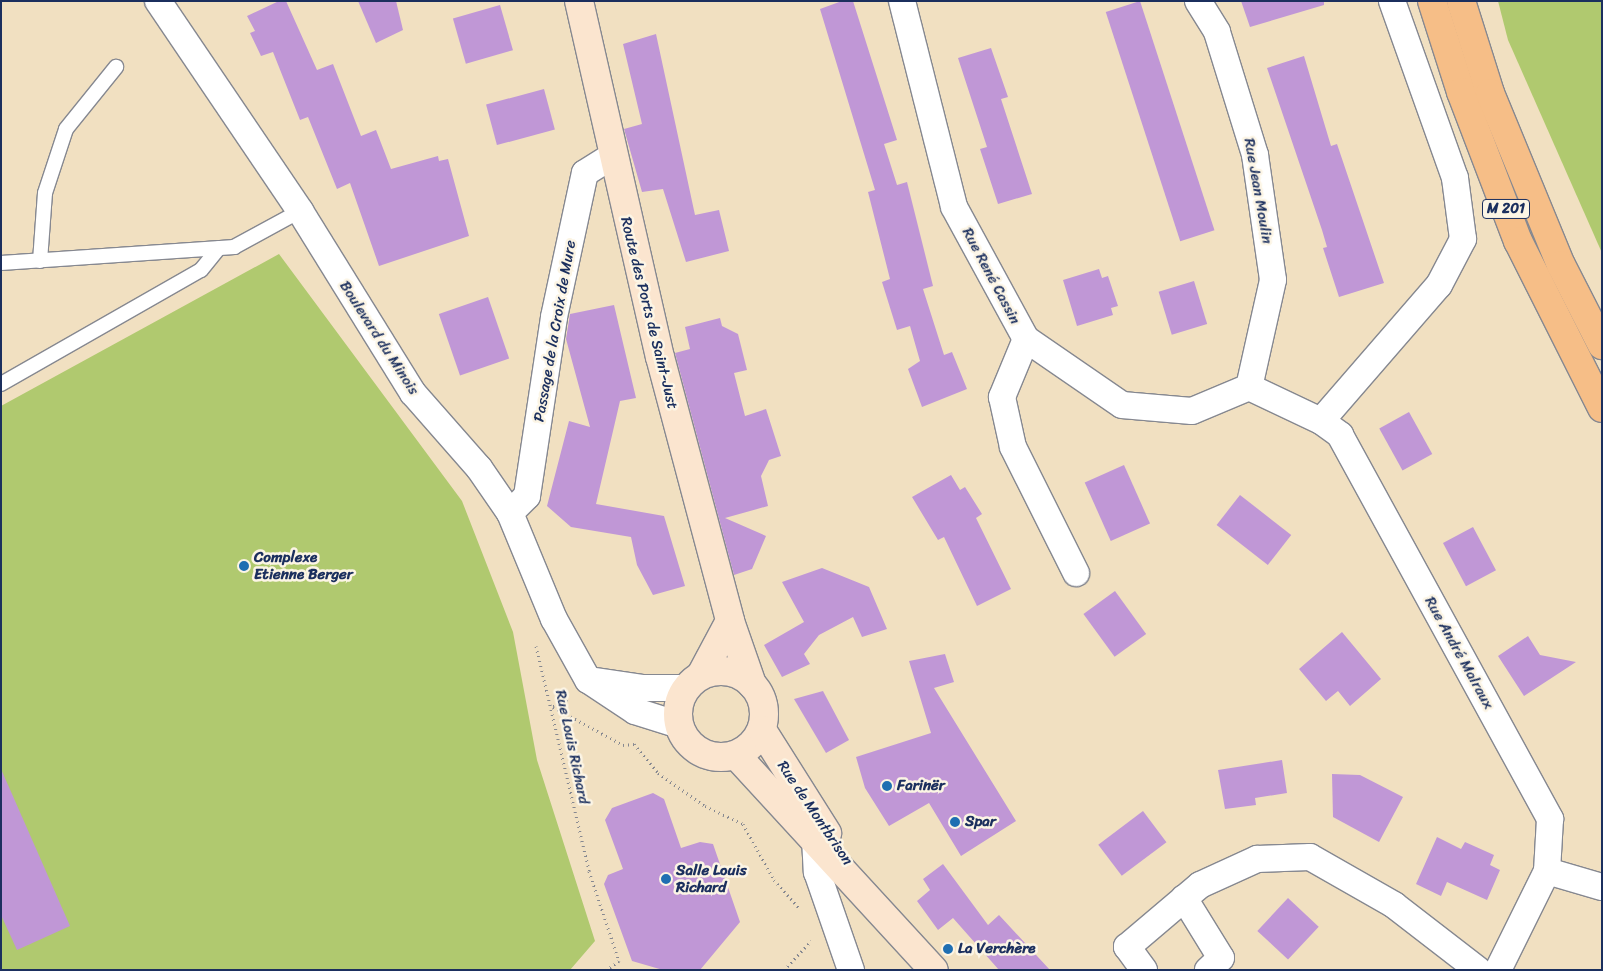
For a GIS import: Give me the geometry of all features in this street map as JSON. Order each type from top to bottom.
[{"type":"highway","name":"M 201","points":[[1432,1],[1461,92],[1518,241],[1602,408]]},
{"type":"highway","name":"M 201","points":[[1461,1],[1490,93],[1560,265],[1602,345]]},
{"type":"main road","name":"Route des Ports de Saint-Just","points":[[579,1],[611,157],[730,621],[752,684]]},
{"type":"main road","points":[[693,682],[728,672],[752,684],[763,705],[762,730],[750,746],[736,755],[703,754],[684,737],[679,725],[680,700],[730,621]]},
{"type":"main road","name":"Rue de Montbrison","points":[[762,730],[870,896]]},
{"type":"main road","name":"Rue de Montbrison","points":[[736,755],[870,896],[934,970]]},
{"type":"street","name":"Boulevard du Minois","points":[[158,1],[300,211],[413,393],[479,468],[510,513],[554,619],[588,680],[635,711],[679,725]]},
{"type":"street","name":"Rue René Cassin","points":[[902,1],[954,206],[1026,339],[1122,405],[1192,412],[1249,387]]},
{"type":"street","name":"Rue Jean Moulin","points":[[1198,1],[1217,32],[1255,155],[1273,280],[1249,387]]},
{"type":"street","points":[[1321,421],[1439,285],[1463,239],[1455,178],[1392,1]]},
{"type":"street","name":"Passage de la Croix de Mure","points":[[510,513],[527,496],[554,317],[585,173],[611,157]]},
{"type":"street","points":[[1026,339],[1002,397],[1011,439],[1076,573]]},
{"type":"street","name":"Rue André Malraux","points":[[1249,387],[1321,421],[1340,434],[1531,778],[1550,819],[1547,871],[1498,970]]},
{"type":"street","points":[[588,680],[644,688],[693,682]]},
{"type":"street","points":[[815,838],[817,872],[828,927],[851,970]]},
{"type":"street","points":[[1144,970],[1126,947],[1200,885],[1258,859],[1310,857],[1394,905],[1478,970]]},
{"type":"street","points":[[1547,871],[1602,888]]},
{"type":"street","points":[[1184,898],[1221,958],[1208,970]]},
{"type":"lane","points":[[40,261],[45,193],[66,129],[116,68]]},
{"type":"lane","points":[[1,263],[234,247],[300,211]]},
{"type":"lane","points":[[1,384],[201,270],[219,248]]},
{"type":"path","name":"Rue Louis Richard","points":[[534,639],[553,706],[589,870],[619,962],[606,970]]},
{"type":"path","points":[[553,706],[623,745],[634,744],[658,774],[705,806],[743,824],[774,880],[828,927],[784,970]]},
{"type":"green space","points":[[1498,1],[1602,1],[1602,253],[1508,40]]},
{"type":"green space","name":"Complexe Etienne Berger","points":[[279,254],[462,501],[513,632],[537,760],[595,941],[570,970],[1,970],[1,406]]},
{"type":"building","points":[[279,1],[286,1],[317,70],[333,64],[361,136],[376,130],[391,169],[438,156],[439,161],[448,159],[469,236],[379,266],[350,183],[337,189],[308,117],[300,120],[273,52],[261,56],[250,33],[255,31],[247,16]]},
{"type":"building","points":[[358,1],[396,1],[403,30],[376,43]]},
{"type":"building","points":[[842,1],[853,1],[897,140],[884,144],[897,185],[907,182],[933,286],[923,289],[944,355],[952,352],[967,389],[922,407],[908,369],[920,361],[910,326],[897,330],[882,282],[890,279],[868,192],[875,190],[820,9]]},
{"type":"building","points":[[1140,1],[1214,230],[1180,241],[1106,12]]},
{"type":"building","points":[[1241,1],[1324,1],[1324,5],[1250,27]]},
{"type":"building","points":[[500,5],[513,50],[466,64],[453,19]]},
{"type":"building","points":[[656,34],[695,215],[719,210],[729,251],[686,262],[663,189],[642,192],[624,129],[642,124],[623,44]]},
{"type":"building","points":[[991,48],[1008,97],[1001,99],[1032,194],[998,204],[980,149],[987,147],[958,58]]},
{"type":"building","points":[[1304,56],[1331,146],[1337,144],[1384,283],[1339,297],[1323,248],[1327,247],[1322,230],[1267,68]]},
{"type":"building","points":[[544,89],[555,130],[497,145],[486,105]]},
{"type":"building","points":[[1099,269],[1102,278],[1108,276],[1118,306],[1111,308],[1113,315],[1077,326],[1063,280]]},
{"type":"building","points":[[1194,281],[1207,324],[1172,335],[1159,292]]},
{"type":"building","points":[[488,297],[509,358],[460,375],[439,314]]},
{"type":"building","points":[[614,305],[636,398],[620,401],[596,504],[664,516],[685,586],[653,595],[637,565],[631,537],[571,527],[547,506],[569,421],[590,427],[566,339],[570,314]]},
{"type":"building","points":[[720,318],[722,326],[738,334],[747,370],[734,373],[745,416],[766,409],[781,456],[769,460],[761,476],[768,506],[725,518],[766,536],[752,569],[734,575],[675,353],[690,349],[685,327]]},
{"type":"building","points":[[1409,412],[1432,454],[1403,470],[1379,428]]},
{"type":"building","points":[[1124,465],[1150,523],[1111,541],[1085,482]]},
{"type":"building","points":[[951,475],[960,490],[965,487],[982,514],[976,518],[1011,589],[977,606],[944,537],[938,540],[912,497]]},
{"type":"building","points":[[1240,495],[1291,535],[1268,565],[1217,525]]},
{"type":"building","points":[[1473,527],[1496,570],[1466,586],[1443,543]]},
{"type":"building","points":[[822,568],[869,587],[887,629],[862,637],[853,617],[819,635],[804,654],[810,664],[782,677],[764,645],[804,622],[782,582]]},
{"type":"building","points":[[1115,591],[1146,634],[1115,657],[1083,614]]},
{"type":"building","points":[[1342,632],[1381,679],[1350,706],[1338,691],[1326,701],[1299,669]]},
{"type":"building","points":[[1528,636],[1540,655],[1576,662],[1524,696],[1498,656]]},
{"type":"building","points":[[945,654],[954,682],[934,688],[1016,821],[961,856],[929,803],[889,826],[865,788],[856,757],[931,733],[909,661]]},
{"type":"building","points":[[823,691],[849,740],[826,753],[794,699]]},
{"type":"building","points":[[1282,760],[1287,793],[1255,798],[1256,805],[1225,809],[1218,770]]},
{"type":"building","points":[[1,769],[70,926],[17,950],[1,915]]},
{"type":"building","points":[[1332,774],[1360,775],[1403,797],[1379,842],[1333,817]]},
{"type":"building","name":"Salle Louis Richard","points":[[653,793],[664,799],[681,848],[700,842],[713,844],[740,922],[700,970],[663,970],[632,961],[604,884],[608,875],[623,869],[605,820],[612,808]]},
{"type":"building","points":[[1143,811],[1166,842],[1122,876],[1098,845]]},
{"type":"building","points":[[1437,837],[1461,849],[1465,842],[1494,855],[1490,865],[1500,870],[1487,900],[1447,882],[1441,896],[1416,884]]},
{"type":"building","points":[[943,864],[988,925],[999,915],[1050,970],[999,970],[953,918],[938,930],[917,901],[930,890],[923,879]]},
{"type":"building","points":[[1288,898],[1319,927],[1288,960],[1257,931]]},
{"type":"place","name":"Complexe Etienne Berger","points":[[244,566]]},
{"type":"place","name":"Farinër","points":[[887,786]]},
{"type":"place","name":"Spar","points":[[955,822]]},
{"type":"place","name":"Salle Louis Richard","points":[[666,879]]},
{"type":"place","name":"La Verchère","points":[[948,949]]}]
